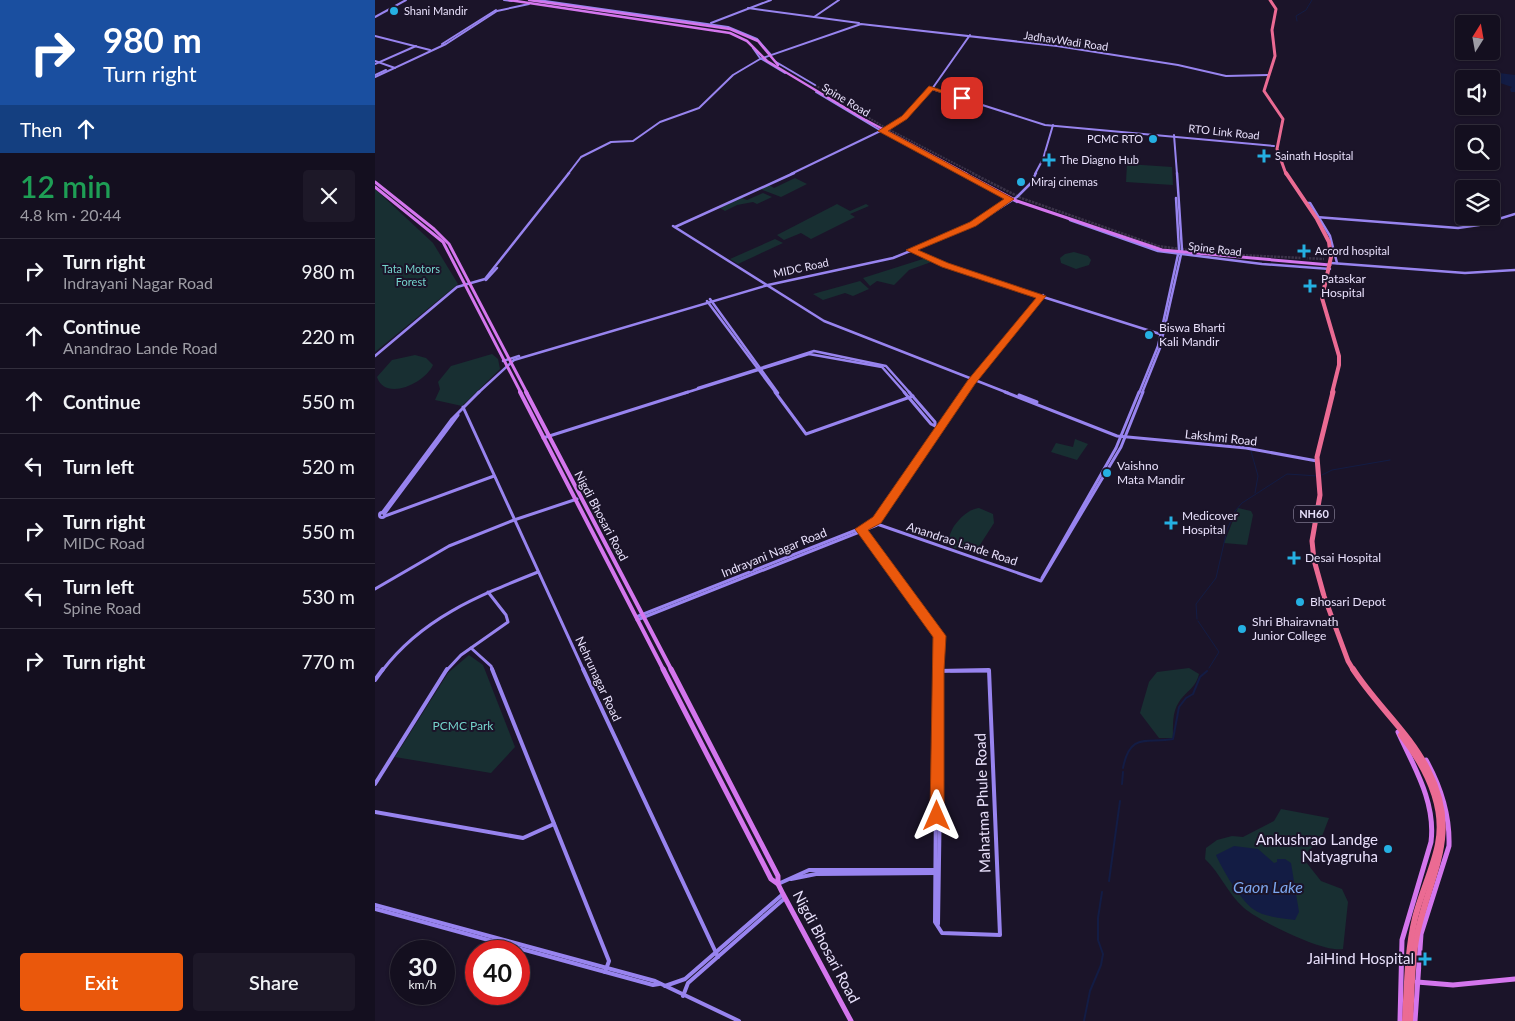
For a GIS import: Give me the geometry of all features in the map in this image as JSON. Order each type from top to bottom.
[{"type":"highway","name":"NH60","points":[[1269,0],[1274,8],[1270,31],[1273,55],[1263,93],[1280,118],[1274,146],[1279,164],[1324,236],[1328,249],[1327,265]]},
{"type":"highway","name":"NH60","points":[[1267,74],[1265,94],[1283,120],[1277,144],[1278,155],[1293,184],[1317,218],[1329,242],[1322,300],[1337,350],[1339,365],[1315,461],[1316,497],[1309,544],[1321,596],[1351,672],[1398,732],[1409,742],[1431,787],[1439,825],[1439,843],[1412,930],[1405,1021]]},
{"type":"highway","name":"NH60","points":[[1315,461],[1320,495],[1312,548],[1324,596],[1353,670],[1428,769],[1439,796],[1444,826],[1443,844],[1417,932],[1410,1021]]},
{"type":"main road","points":[[509,0],[700,27],[708,25],[720,26],[739,31],[755,39],[777,64],[811,86]]},
{"type":"main road","points":[[533,0],[578,7]]},
{"type":"main road","points":[[527,2],[539,0]]},
{"type":"main road","name":"Spine Road","points":[[527,2],[708,25]]},
{"type":"main road","points":[[708,25],[748,41],[765,59],[811,86]]},
{"type":"main road","name":"Spine Road","points":[[811,86],[884,130],[1012,198],[1153,248],[1327,265]]},
{"type":"main road","name":"Nigdi Bhosari Road","points":[[375,182],[447,241],[467,285]]},
{"type":"main road","name":"Nigdi Bhosari Road","points":[[375,187],[443,242],[546,437],[581,498],[737,795],[778,876],[778,884],[784,896],[851,1021]]},
{"type":"main road","name":"Nigdi Bhosari Road","points":[[546,437],[575,500],[731,798],[771,879],[778,884]]},
{"type":"main road","points":[[1398,732],[1425,787],[1432,816],[1431,842],[1402,940],[1400,1021]]},
{"type":"main road","points":[[1409,742],[1415,744],[1431,769],[1442,796],[1449,827],[1449,846],[1421,934],[1415,1021]]},
{"type":"main road","points":[[731,798],[737,795]]},
{"type":"main road","points":[[1419,881],[1435,888]]},
{"type":"main road","points":[[1417,982],[1431,985],[1515,979]]},
{"type":"street","points":[[375,17],[406,0]]},
{"type":"street","points":[[504,0],[519,1]]},
{"type":"street","name":"Spine Road","points":[[539,0],[631,12],[744,32],[760,41],[778,64],[811,86]]},
{"type":"street","points":[[708,25],[770,0]]},
{"type":"street","points":[[813,17],[838,0]]},
{"type":"street","points":[[375,76],[430,50],[492,12],[519,1]]},
{"type":"street","points":[[376,62],[394,67],[445,45],[497,11],[527,2],[700,27]]},
{"type":"street","name":"JadhavWadi Road","points":[[749,8],[969,35],[1161,62],[1225,76],[1267,74]]},
{"type":"street","points":[[375,357],[457,289],[484,282],[492,275],[583,158],[611,144],[635,141],[667,119],[701,106],[733,75],[760,58],[860,23]]},
{"type":"street","name":"Spine Road","points":[[708,25],[745,41],[760,58],[811,86]]},
{"type":"street","points":[[884,130],[906,118],[932,88],[969,35]]},
{"type":"street","points":[[375,36],[430,50]]},
{"type":"street","points":[[376,62],[417,46]]},
{"type":"street","name":"RTO Link Road","points":[[932,88],[1029,121],[1052,126],[1173,135],[1274,146]]},
{"type":"street","name":"MIDC Road","points":[[381,514],[450,422],[508,364],[519,358],[708,300],[766,284],[873,262],[912,250],[973,224],[1012,198],[1034,179],[1045,155],[1052,126]]},
{"type":"street","name":"Lakshmi Road","points":[[884,130],[675,226],[826,322],[1124,437],[1246,448],[1315,461]]},
{"type":"street","points":[[1124,437],[1162,334],[1180,252],[1173,135]]},
{"type":"street","points":[[1317,218],[1462,228],[1482,226],[1515,215]]},
{"type":"street","points":[[1317,218],[1332,242],[1337,263]]},
{"type":"street","points":[[912,250],[946,264],[1043,297],[1162,334]]},
{"type":"street","points":[[1327,265],[1337,263],[1467,273],[1515,270]]},
{"type":"street","name":"Spine Road","points":[[1327,265],[1343,264]]},
{"type":"street","points":[[875,524],[887,509],[939,428],[975,379],[1043,297]]},
{"type":"street","points":[[708,300],[807,434],[913,396]]},
{"type":"street","points":[[546,437],[814,351],[886,366],[935,422],[935,426]]},
{"type":"street","points":[[804,354],[814,354],[882,367],[931,424],[939,428]]},
{"type":"street","name":"Nehrunagar Road","points":[[464,408],[716,955]]},
{"type":"street","name":"Anandrao Lande Road","points":[[875,524],[1042,580],[1124,437]]},
{"type":"street","points":[[381,514],[398,511],[494,476]]},
{"type":"street","points":[[375,589],[442,549],[514,520],[581,498]]},
{"type":"street","name":"Indrayani Nagar Road","points":[[637,619],[875,524]]},
{"type":"street","points":[[778,884],[790,879],[816,874],[938,872],[940,636],[861,530]]},
{"type":"street","points":[[375,680],[398,648],[421,628],[455,607],[538,572]]},
{"type":"street","points":[[375,784],[438,681],[450,666],[471,648],[505,626],[508,620],[488,592]]},
{"type":"street","points":[[471,648],[491,666],[609,961],[606,970]]},
{"type":"street","name":"Mahatma Phule Road","points":[[938,872],[939,931],[945,934],[1000,935],[989,670],[940,670]]},
{"type":"street","points":[[375,812],[523,838],[554,824]]},
{"type":"street","points":[[664,987],[687,981],[784,896]]},
{"type":"street","points":[[375,905],[659,984],[739,1021]]},
{"type":"street","points":[[375,909],[606,970]]},
{"type":"street","points":[[683,996],[687,981]]},
{"type":"green space","points":[[1127,164],[1172,167],[1173,185],[1126,182]]},
{"type":"green space","points":[[795,178],[807,184],[781,197],[760,189],[769,185],[774,188]]},
{"type":"green space","name":"Tata Motors Forest","points":[[375,189],[433,243],[458,284],[375,352]]},
{"type":"green space","points":[[763,193],[772,197],[757,204],[753,202],[737,205],[725,211],[720,208],[742,198],[747,200]]},
{"type":"green space","points":[[837,204],[850,211],[866,204],[869,206],[850,214],[855,217],[811,239],[801,233],[784,240],[777,235]]},
{"type":"green space","points":[[775,239],[783,243],[738,264],[730,259]]},
{"type":"green space","points":[[1074,252],[1088,256],[1091,260],[1089,265],[1076,269],[1061,263],[1060,258],[1065,254]]},
{"type":"green space","points":[[926,258],[934,261],[909,270],[894,285],[877,281],[870,286],[863,278]]},
{"type":"green space","points":[[860,281],[869,289],[853,296],[845,293],[823,300],[813,294]]},
{"type":"green space","points":[[492,354],[498,359],[500,369],[462,406],[435,400],[440,389],[438,382],[451,366]]},
{"type":"green space","points":[[415,355],[426,358],[433,365],[422,378],[405,387],[396,389],[388,388],[381,384],[377,377],[392,360]]},
{"type":"green space","points":[[1075,439],[1088,444],[1077,460],[1051,452],[1056,443],[1073,447]]},
{"type":"green space","points":[[979,508],[993,514],[994,523],[976,551],[954,548],[949,542],[951,531],[959,520],[974,509]]},
{"type":"green space","points":[[1238,508],[1251,511],[1253,515],[1247,545],[1224,543]]},
{"type":"green space","name":"PCMC Park","points":[[469,655],[483,665],[515,747],[491,773],[395,757],[448,673]]},
{"type":"green space","points":[[1189,668],[1199,674],[1191,689],[1182,698],[1175,710],[1173,738],[1159,738],[1140,713],[1149,682],[1157,672]]},
{"type":"green space","points":[[1281,809],[1329,818],[1321,839],[1302,857],[1321,881],[1342,889],[1348,902],[1343,949],[1334,949],[1307,941],[1277,928],[1252,914],[1238,902],[1205,859],[1206,848],[1217,840],[1232,836],[1243,837],[1274,821]]},
{"type":"water","points":[[1500,73],[1515,75],[1515,92],[1511,92],[1510,89],[1512,87],[1500,83]]},
{"type":"water","name":"Gaon Lake","points":[[1234,846],[1258,849],[1274,863],[1277,862],[1277,859],[1285,859],[1291,863],[1299,912],[1295,920],[1273,917],[1257,912],[1237,892],[1216,855]]},
{"type":"waterway","points":[[1297,21],[1296,16],[1306,10],[1312,0]]},
{"type":"waterway","points":[[1251,451],[1258,476],[1255,493]]},
{"type":"waterway","points":[[1322,475],[1332,470],[1390,460]]},
{"type":"waterway","points":[[1197,619],[1196,604],[1216,578],[1227,530],[1235,511],[1242,503],[1287,474],[1318,476]]},
{"type":"waterway","points":[[1198,621],[1219,652],[1209,668]]},
{"type":"waterway","points":[[1123,768],[1126,756],[1135,744],[1141,741],[1173,739],[1179,707],[1186,698],[1193,694],[1200,677],[1207,671]]},
{"type":"waterway","points":[[1122,784],[1123,772]]},
{"type":"waterway","points":[[1109,881],[1120,801]]},
{"type":"waterway","points":[[1084,1021],[1090,991],[1101,965],[1103,954],[1098,940],[1098,918],[1102,892]]},
{"type":"tunnel","points":[[815,85],[884,127],[975,174]]},
{"type":"tunnel","points":[[972,173],[1021,198],[1158,246],[1195,251]]},
{"type":"tunnel","points":[[1218,254],[1324,259]]},
{"type":"place","name":"Shani Mandir","points":[[394,11]]},
{"type":"place","name":"PCMC RTO","points":[[1153,139]]},
{"type":"place","name":"Sainath Hospital","points":[[1264,156]]},
{"type":"place","name":"The Diagno Hub","points":[[1049,160]]},
{"type":"place","name":"Miraj cinemas","points":[[1021,182]]},
{"type":"place","name":"Accord hospital","points":[[1304,251]]},
{"type":"place","name":"Pataskar Hospital","points":[[1310,286]]},
{"type":"place","name":"Biswa Bharti Kali Mandir","points":[[1149,335]]},
{"type":"place","name":"Vaishno Mata Mandir","points":[[1107,473]]},
{"type":"place","name":"Medicover Hospital","points":[[1171,523]]},
{"type":"place","name":"Desai Hospital","points":[[1294,558]]},
{"type":"place","name":"Bhosari Depot","points":[[1300,602]]},
{"type":"place","name":"Shri Bhairavnath Junior College","points":[[1242,629]]},
{"type":"place","name":"Ankushrao Landge Natyagruha","points":[[1388,849]]},
{"type":"place","name":"JaiHind Hospital","points":[[1425,959]]},
{"type":"route","points":[[937,816],[937,670],[940,636],[861,529],[877,520],[972,382],[1042,296],[945,265],[910,250],[973,224],[1010,199],[882,131],[904,118],[931,88],[962,98]]}]
